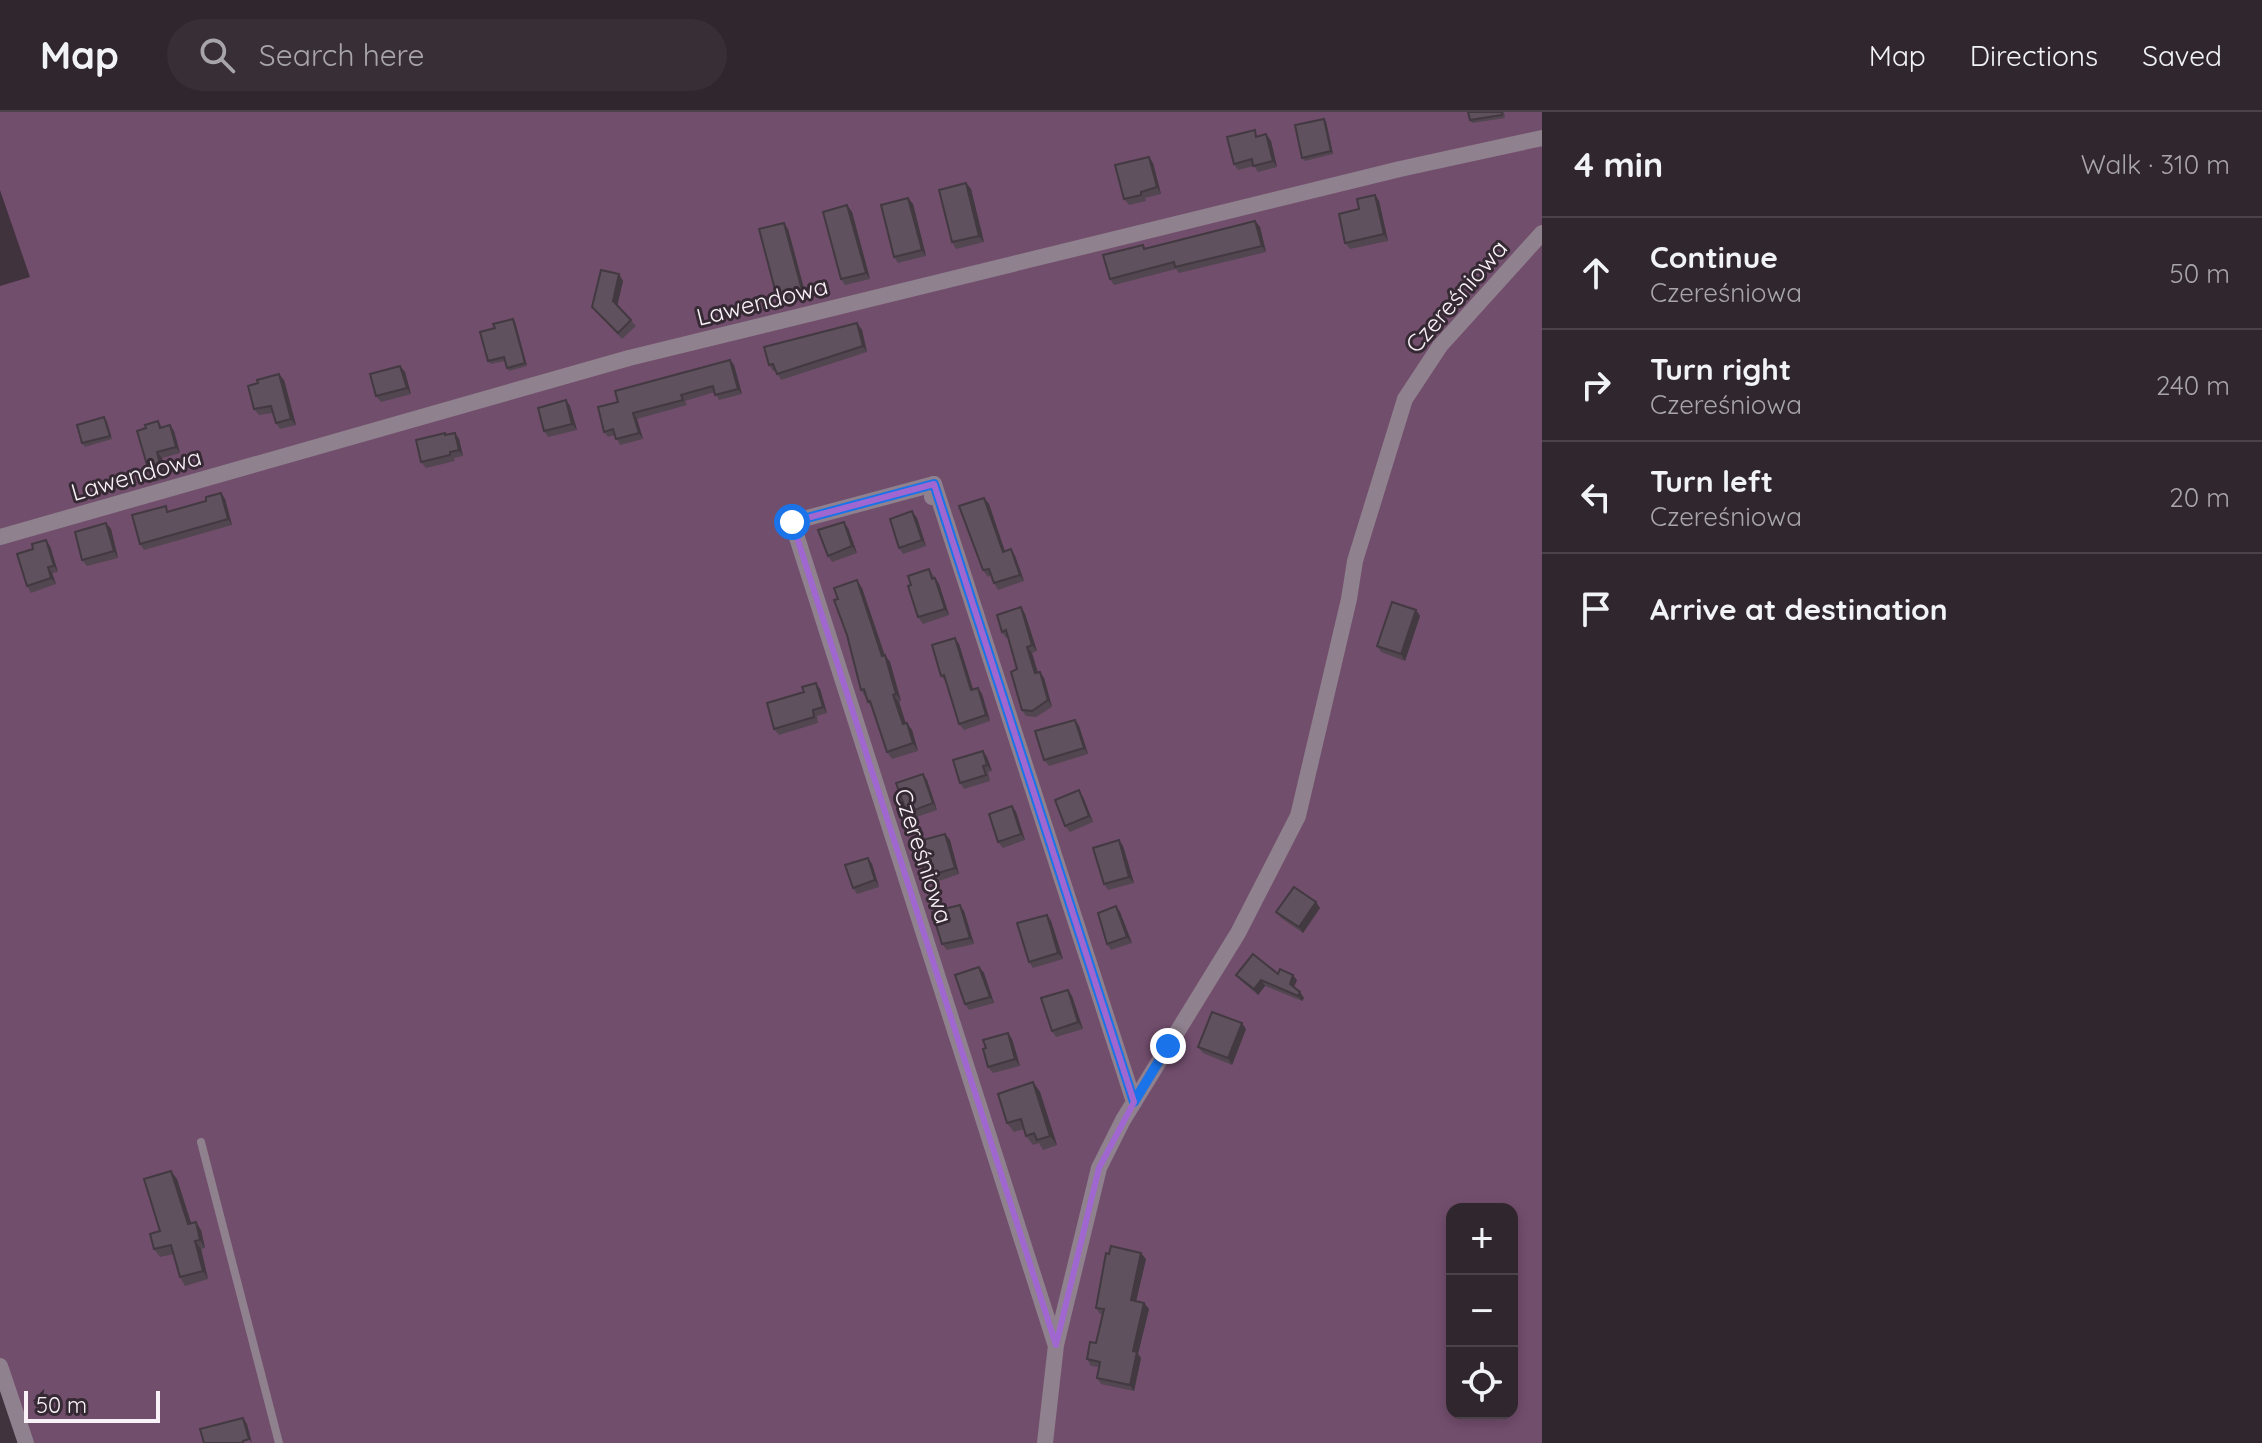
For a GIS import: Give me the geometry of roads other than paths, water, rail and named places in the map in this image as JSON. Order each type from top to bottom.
[{"type":"street","name":"Lawendowa","points":[[0,537],[629,358],[1400,169],[1542,138]]},
{"type":"street","name":"Czereśniowa","points":[[1045,1443],[1056,1345],[1099,1168],[1134,1102],[1238,933],[1298,816],[1349,599],[1355,561],[1405,399],[1440,346],[1542,233]]},
{"type":"street","name":"Czereśniowa","points":[[1056,1345],[792,522],[933,491],[1134,1102]]},
{"type":"street","points":[[0,1366],[26,1443]]},
{"type":"lane","points":[[201,1142],[279,1443]]}]
